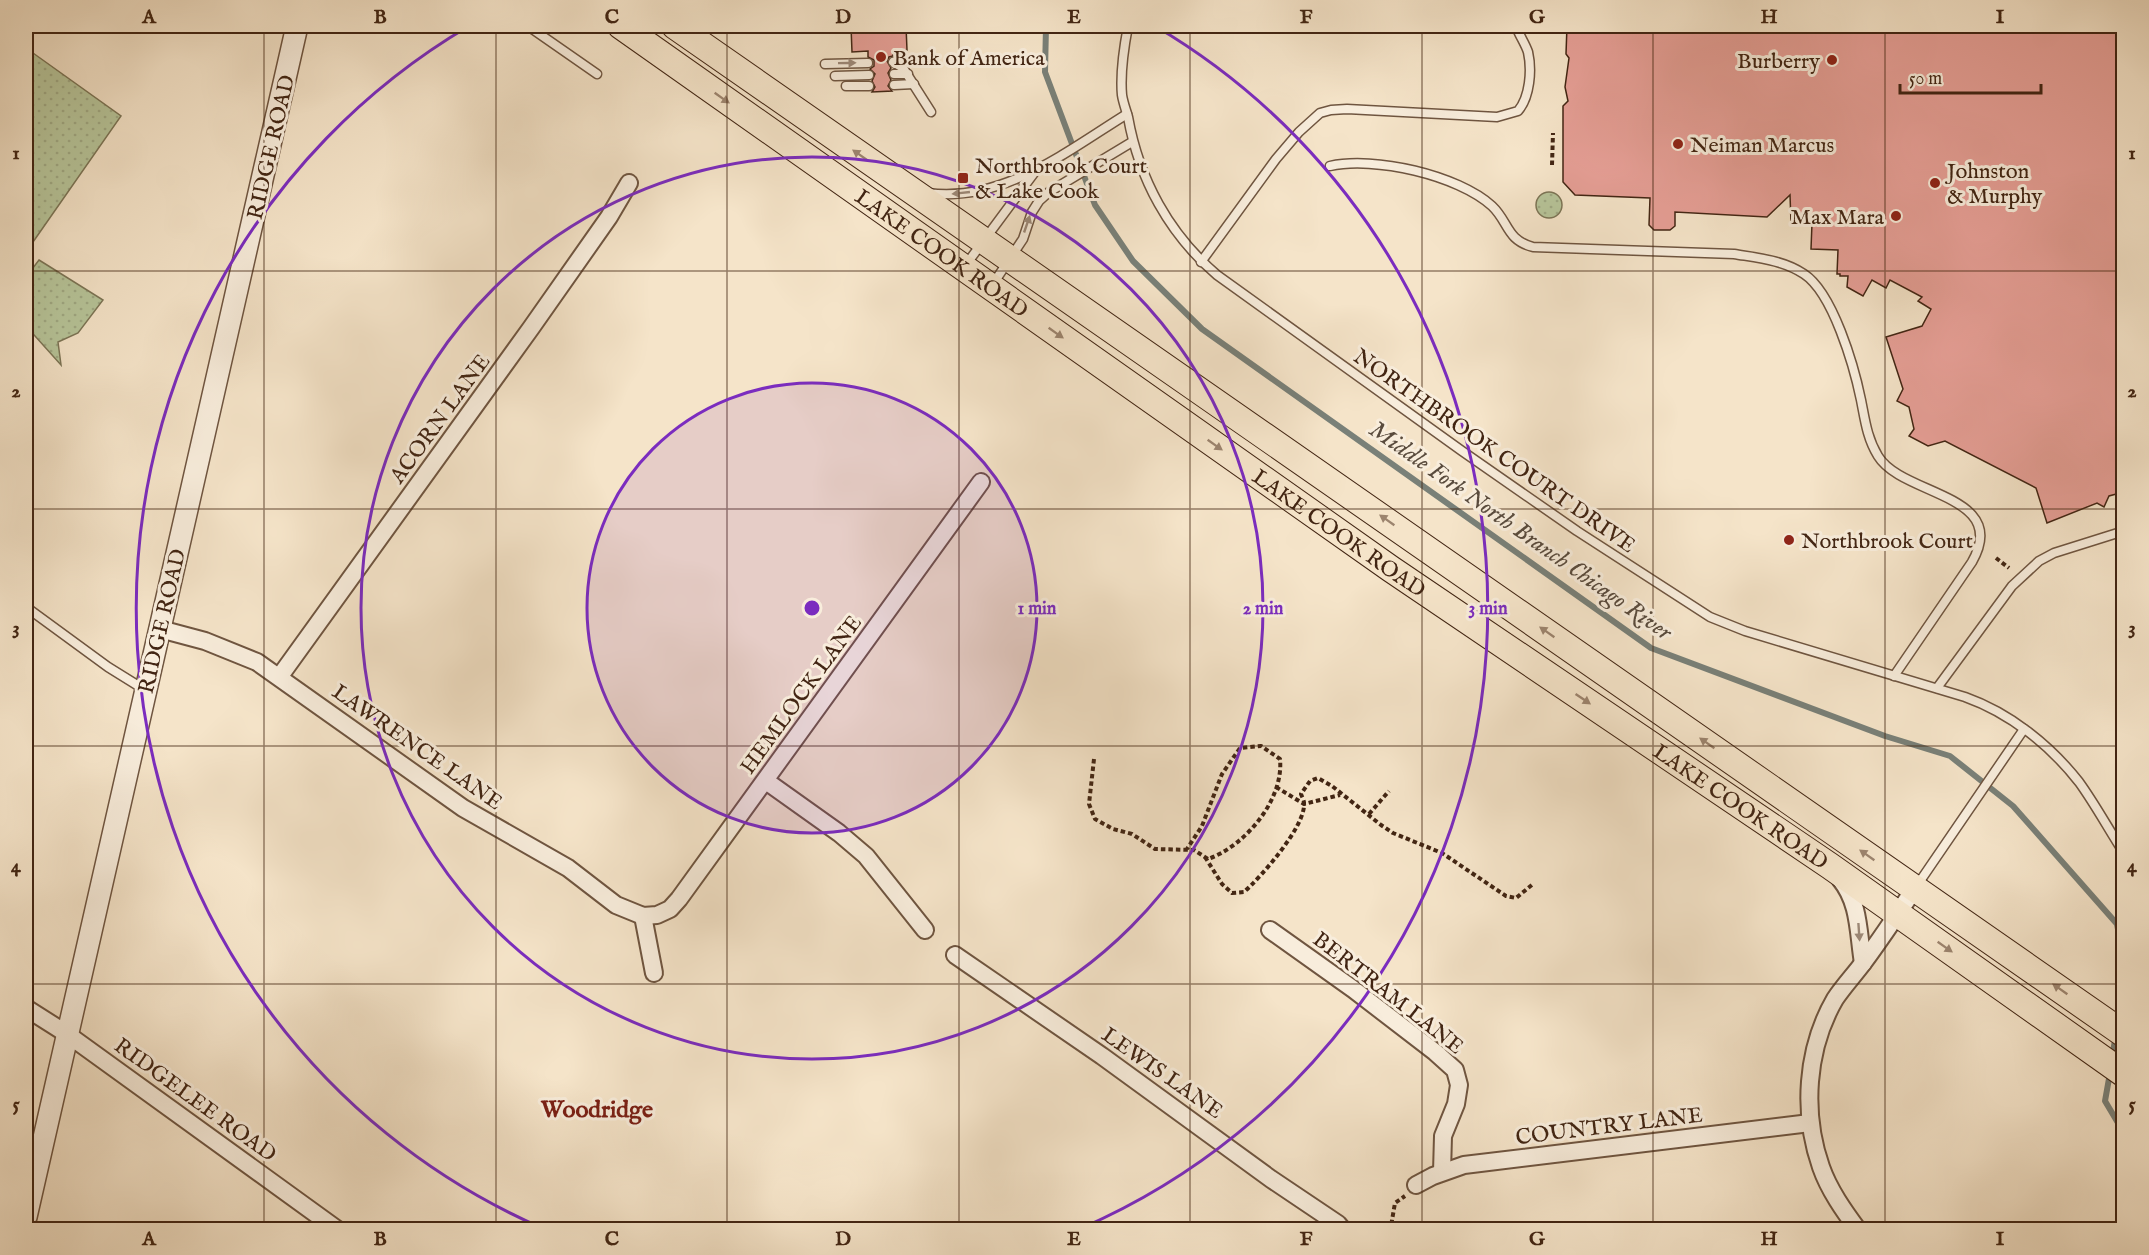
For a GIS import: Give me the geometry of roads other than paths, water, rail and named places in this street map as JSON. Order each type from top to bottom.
[{"type":"main road","name":"LAKE COOK ROAD","points":[[621,26],[1383,564],[1830,866],[2124,1074]]},
{"type":"main road","name":"LAKE COOK ROAD","points":[[675,26],[2116,1028]]},
{"type":"street","name":"RIDGE ROAD","points":[[26,1217],[297,26]]},
{"type":"street","name":"ACORN LANE","points":[[280,676],[531,328],[609,217],[629,183]]},
{"type":"street","name":"HEMLOCK LANE","points":[[643,916],[657,915],[669,909],[680,899],[981,482]]},
{"type":"street","name":"LAWRENCE LANE","points":[[160,629],[205,641],[257,662],[280,676],[463,808],[568,868],[616,904],[643,916]]},
{"type":"street","points":[[766,781],[839,832],[866,856],[924,930]]},
{"type":"street","points":[[1830,866],[1845,884],[1858,915],[1863,963]]},
{"type":"street","points":[[1858,1230],[1841,1207],[1821,1168],[1810,1123],[1808,1097],[1811,1070],[1819,1036],[1835,1000],[1915,888]]},
{"type":"street","points":[[643,916],[654,973]]},
{"type":"street","name":"BERTRAM LANE","points":[[1270,930],[1353,989],[1455,1070],[1459,1085],[1456,1104],[1443,1136],[1442,1172]]},
{"type":"street","name":"LEWIS LANE","points":[[955,955],[1102,1056],[1271,1179],[1338,1224],[1343,1230]]},
{"type":"street","name":"RIDGELEE ROAD","points":[[26,1008],[67,1034],[338,1230]]},
{"type":"street","name":"COUNTRY LANE","points":[[1416,1185],[1442,1172],[1464,1165],[1810,1123]]},
{"type":"lane","points":[[528,26],[597,74]]},
{"type":"lane","name":"NORTHBROOK COURT DRIVE","points":[[1128,26],[1122,95],[1140,167],[1167,219],[1201,262],[1217,276],[1474,460],[1577,531],[1710,617],[1745,631],[1979,702],[2024,729],[2042,742],[2079,783],[2124,853]]},
{"type":"lane","points":[[1201,262],[1276,159],[1299,132],[1320,114],[1331,110],[1347,109],[1497,117],[1518,111],[1526,99],[1529,76],[1528,54],[1516,26]]},
{"type":"lane","points":[[893,62],[899,64],[908,74],[931,112]]},
{"type":"lane","points":[[825,64],[868,63]]},
{"type":"lane","points":[[894,74],[908,74]]},
{"type":"lane","points":[[835,76],[869,75]]},
{"type":"lane","points":[[894,85],[914,84]]},
{"type":"lane","points":[[846,86],[869,86]]},
{"type":"lane","points":[[908,188],[943,195],[997,187],[1036,170],[1127,114]]},
{"type":"lane","points":[[991,287],[1023,239],[1032,212],[1048,192],[1132,142]]},
{"type":"lane","points":[[1330,166],[1345,162],[1391,166],[1440,177],[1459,184],[1492,207],[1521,244],[1755,257],[1794,268],[1815,284],[1830,306],[1844,342],[1861,399],[1868,435],[1878,456],[1893,471],[1961,505],[1975,519],[1980,531],[1979,550],[1972,562],[1894,676]]},
{"type":"lane","points":[[963,268],[1036,170]]},
{"type":"lane","points":[[1937,688],[2012,586],[2039,561],[2054,553],[2124,531]]},
{"type":"lane","points":[[26,607],[108,667],[146,690]]},
{"type":"lane","points":[[1915,888],[2024,729]]},
{"type":"waterway","name":"Middle Fork North Branch Chicago River","points":[[1046,26],[1045,72],[1095,205],[1133,261],[1202,329],[1651,648],[1885,736],[1950,756],[2013,806],[2117,924],[2122,951],[2121,1002],[2118,1022]]},
{"type":"waterway","name":"Middle Fork North Branch Chicago River","points":[[2112,1057],[2116,1035]]},
{"type":"waterway","name":"Middle Fork North Branch Chicago River","points":[[2110,1073],[2105,1101],[2124,1133]]},
{"type":"place","name":"Bank of America","points":[[881,57]]},
{"type":"place","name":"Burberry","points":[[1832,60]]},
{"type":"place","name":"Neiman Marcus","points":[[1678,144]]},
{"type":"place","name":"Northbrook Court & Lake Cook","points":[[963,178]]},
{"type":"place","name":"Johnston & Murphy","points":[[1935,183]]},
{"type":"place","name":"Max Mara","points":[[1896,216]]},
{"type":"place","name":"Northbrook Court","points":[[1789,540]]},
{"type":"district","name":"Woodridge","points":[[597,1109]]}]
